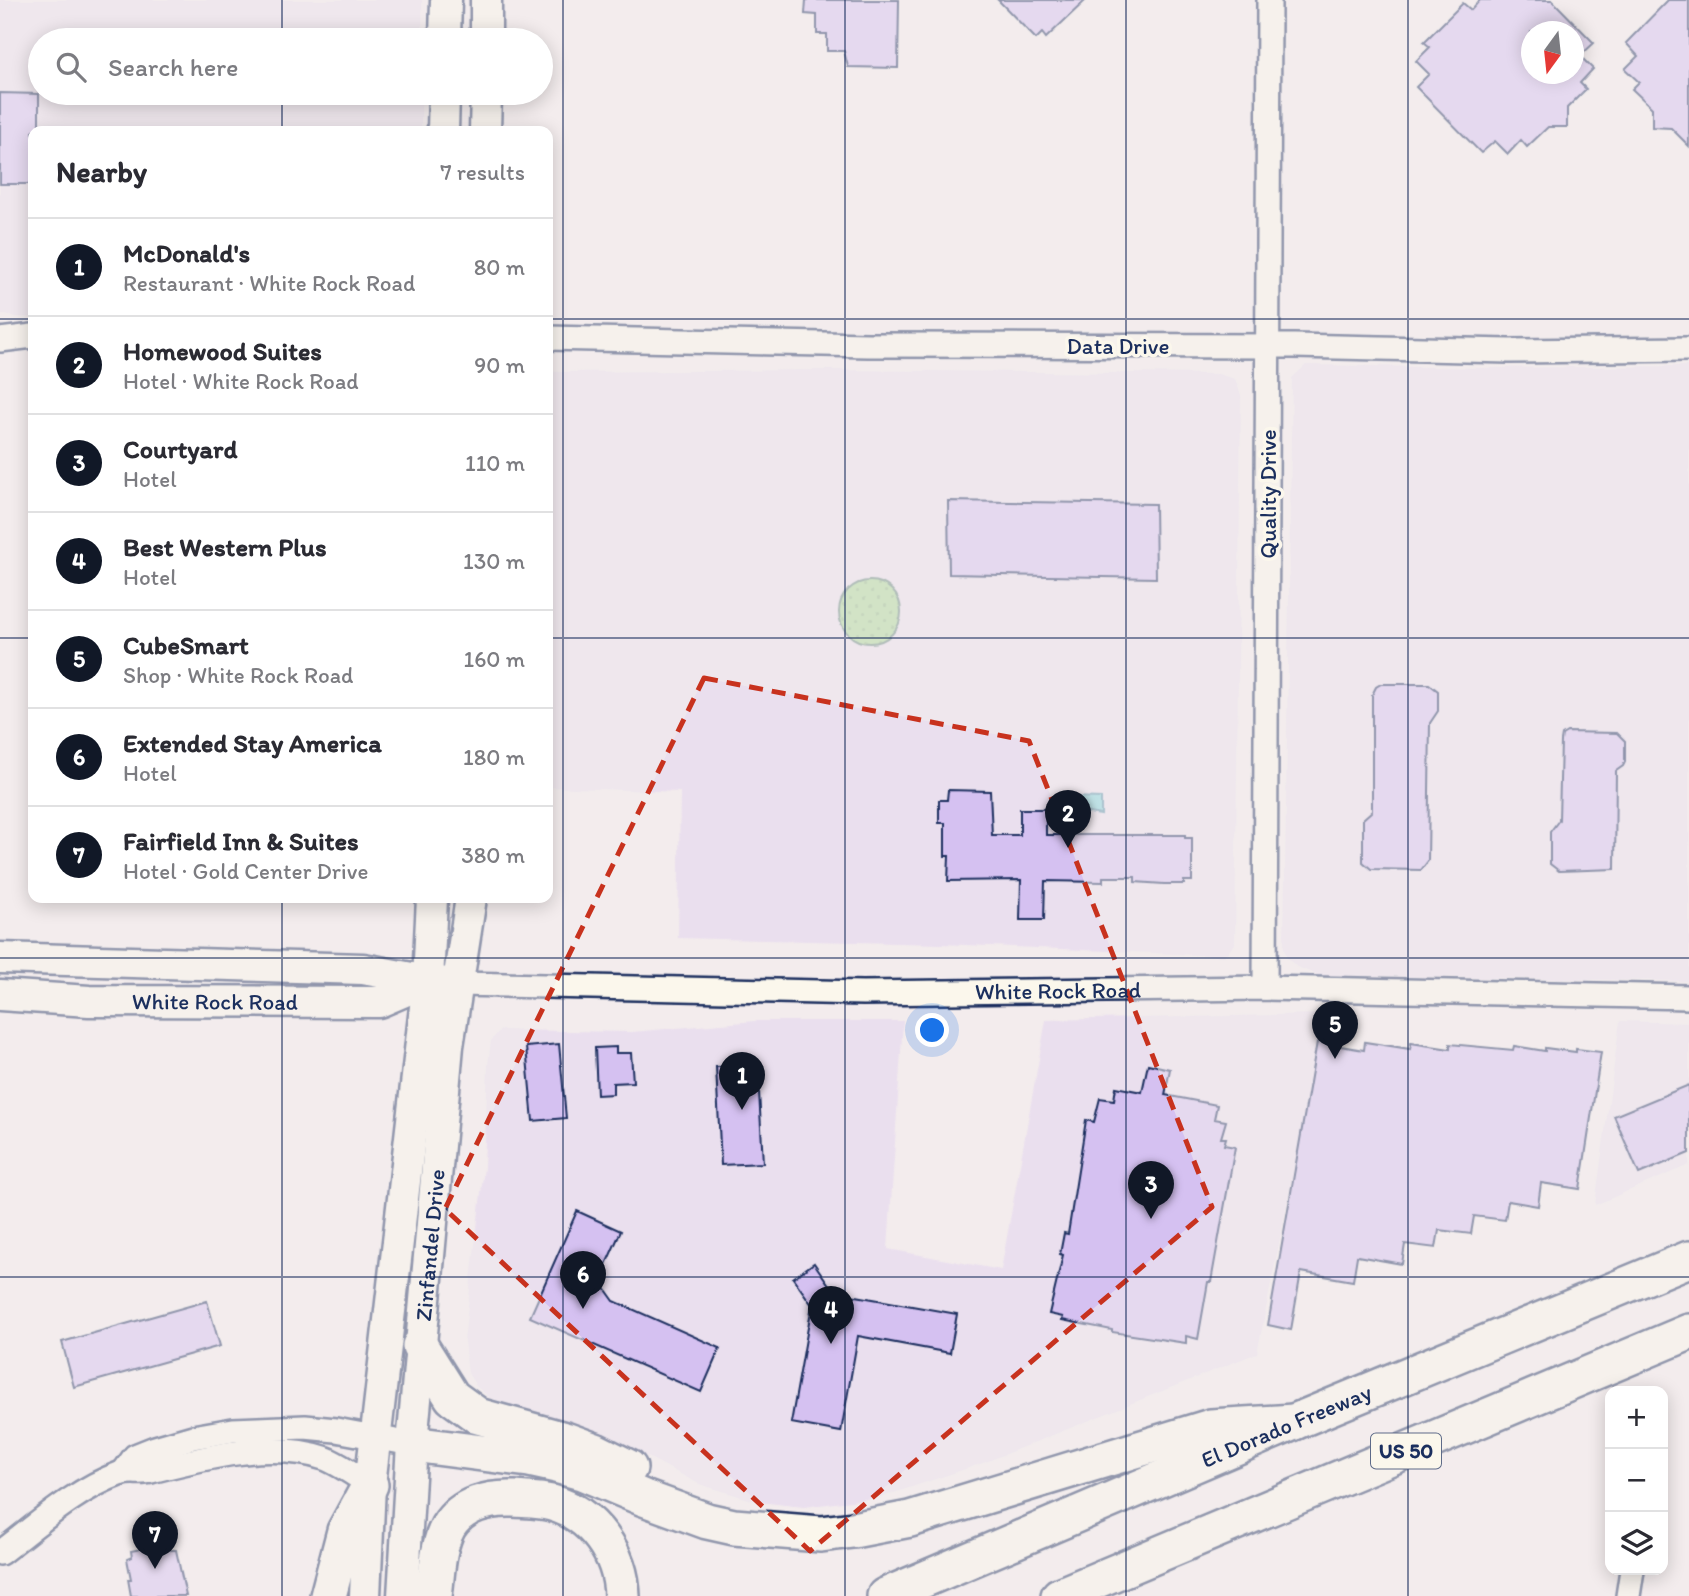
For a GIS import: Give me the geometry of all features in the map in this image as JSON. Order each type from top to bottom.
[{"type":"highway","name":"El Dorado Freeway","points":[[885,1596],[1294,1422],[1689,1259]]},
{"type":"highway","name":"US 50","points":[[1059,1596],[1689,1332]]},
{"type":"highway","points":[[420,1346],[452,1397],[478,1416],[565,1440],[594,1451],[650,1478],[707,1521]]},
{"type":"highway","points":[[412,1444],[556,1465],[582,1472],[644,1499],[707,1521],[762,1530],[821,1534],[853,1531],[910,1519],[1210,1427],[1294,1422]]},
{"type":"highway","points":[[328,1596],[345,1531],[370,1485]]},
{"type":"highway","points":[[434,1596],[439,1558],[448,1528],[460,1513],[479,1503],[496,1499],[553,1503],[587,1522],[601,1535],[612,1554],[619,1573],[622,1596]]},
{"type":"highway","points":[[1080,1596],[1123,1569]]},
{"type":"main road","points":[[445,28],[446,0]]},
{"type":"main road","points":[[486,0],[486,28]]},
{"type":"main road","points":[[443,126],[444,105]]},
{"type":"main road","points":[[485,105],[485,126]]},
{"type":"main road","name":"Zinfandel Drive","points":[[365,1596],[370,1485],[428,981],[432,903]]},
{"type":"main road","name":"Zinfandel Drive","points":[[403,1596],[420,1346],[448,1046],[470,903]]},
{"type":"main road","name":"White Rock Road","points":[[0,958],[363,969],[458,984]]},
{"type":"main road","name":"White Rock Road","points":[[0,995],[89,1001],[379,1002],[428,981]]},
{"type":"main road","points":[[372,1596],[384,1559],[398,1462],[412,1444]]},
{"type":"street","name":"Quality Drive","points":[[1265,988],[1269,0]]},
{"type":"street","points":[[0,340],[28,336]]},
{"type":"street","name":"Data Drive","points":[[553,338],[882,345],[1269,346],[1509,351],[1689,349]]},
{"type":"street","name":"White Rock Road","points":[[458,984],[863,993],[1265,988],[1689,997]]},
{"type":"street","points":[[0,1553],[80,1494],[123,1472],[135,1457],[193,1437],[233,1430],[305,1427],[412,1444]]},
{"type":"street","points":[[123,1472],[147,1473],[192,1460],[228,1454],[306,1453],[332,1461],[370,1485]]},
{"type":"street","points":[[1628,1596],[1631,1575]]},
{"type":"highlighted area","points":[[704,678],[1029,741],[1212,1207],[810,1551],[445,1209]]},
{"type":"shaded area","points":[[0,0],[422,0],[422,28],[28,28],[28,105],[421,105],[421,126],[28,126],[28,317],[0,314]]},
{"type":"shaded area","points":[[1306,365],[1483,368],[1689,366],[1689,981],[1318,975],[1297,967],[1287,958],[1284,948],[1292,378]]},
{"type":"shaded area","points":[[831,370],[1218,374],[1235,379],[1241,395],[1235,944],[1224,956],[941,944],[678,938],[680,792],[553,787],[553,372]]},
{"type":"shaded area","points":[[1325,1014],[1257,1353],[983,1463],[882,1497],[804,1507],[759,1502],[699,1484],[599,1431],[490,1398],[476,1386],[468,1373],[464,1341],[484,1167],[488,1065],[491,1041],[500,1030],[632,1032],[755,1021],[903,1021],[888,1249],[1001,1270],[1046,1020]]},
{"type":"shaded area","points":[[1620,1021],[1689,1023],[1689,1165],[1595,1205]]},
{"type":"green space","points":[[870,581],[892,590],[901,612],[892,634],[870,643],[848,634],[839,612],[848,590]]},
{"type":"water","points":[[1072,797],[1101,798],[1101,815],[1071,810]]},
{"type":"building","points":[[806,0],[899,0],[898,68],[848,67],[844,51],[827,51],[827,34],[817,34],[817,15],[805,14]]},
{"type":"building","points":[[998,0],[1086,0],[1046,38],[1042,33],[1036,39]]},
{"type":"building","points":[[1480,0],[1552,0],[1573,21],[1521,21],[1521,84],[1581,84],[1586,89],[1567,108],[1567,127],[1548,127],[1527,147],[1521,140],[1508,154],[1495,141],[1481,153],[1416,87],[1429,74],[1416,61],[1430,47],[1424,42],[1463,3],[1471,10]]},
{"type":"building","points":[[1668,0],[1689,0],[1689,146],[1671,128],[1652,127],[1652,108],[1632,89],[1639,82],[1625,69],[1638,56],[1626,43]]},
{"type":"building","points":[[1584,33],[1594,43],[1584,52]]},
{"type":"building","points":[[1584,60],[1593,69],[1584,79]]},
{"type":"building","points":[[0,93],[28,94],[28,105],[39,105],[39,126],[28,126],[28,184],[0,184]]},
{"type":"building","points":[[948,501],[1155,504],[1156,578],[949,574]]},
{"type":"building","points":[[1381,684],[1429,684],[1438,691],[1438,711],[1430,723],[1428,861],[1421,870],[1371,869],[1363,862],[1363,819],[1372,811],[1372,695]]},
{"type":"building","points":[[1567,732],[1617,733],[1625,741],[1625,762],[1616,771],[1615,869],[1559,871],[1550,864],[1550,832],[1559,820],[1561,741],[1562,735]]},
{"type":"building","points":[[948,790],[990,791],[992,835],[1020,835],[1020,809],[1046,809],[1046,835],[1185,835],[1185,838],[1192,838],[1192,881],[1184,881],[1184,884],[1164,884],[1135,882],[1135,877],[1103,877],[1103,882],[1045,881],[1044,920],[1020,920],[1021,880],[948,881],[949,856],[945,856],[945,823],[939,823],[939,800],[947,800]]},
{"type":"building","points":[[1317,1042],[1364,1050],[1365,1042],[1410,1049],[1411,1043],[1450,1049],[1450,1044],[1513,1050],[1514,1046],[1545,1051],[1545,1048],[1601,1052],[1580,1189],[1541,1183],[1538,1206],[1508,1201],[1505,1220],[1474,1216],[1471,1234],[1439,1230],[1436,1248],[1405,1244],[1402,1264],[1357,1256],[1353,1281],[1301,1272],[1291,1330],[1268,1325]]},
{"type":"building","points":[[559,1044],[566,1118],[533,1121],[526,1047]]},
{"type":"building","points":[[616,1047],[616,1053],[631,1053],[633,1082],[613,1083],[613,1094],[597,1095],[595,1048]]},
{"type":"building","points":[[1148,1064],[1170,1069],[1165,1095],[1217,1105],[1214,1119],[1226,1121],[1221,1138],[1226,1138],[1224,1145],[1235,1147],[1198,1339],[1186,1336],[1186,1343],[1112,1332],[1062,1320],[1063,1317],[1049,1314],[1063,1255],[1060,1254],[1064,1233],[1068,1234],[1086,1120],[1094,1122],[1100,1098],[1114,1100],[1116,1087],[1142,1092]]},
{"type":"building","points":[[753,1066],[755,1092],[759,1092],[763,1163],[721,1165],[716,1067]]},
{"type":"building","points":[[1689,1085],[1689,1153],[1639,1174],[1614,1116]]},
{"type":"building","points":[[577,1211],[621,1231],[599,1280],[614,1301],[720,1348],[701,1392],[530,1317]]},
{"type":"building","points":[[814,1263],[834,1292],[957,1314],[950,1353],[858,1336],[841,1432],[791,1423],[812,1305],[793,1278]]},
{"type":"building","points":[[207,1301],[220,1346],[74,1387],[62,1342]]},
{"type":"building","points":[[165,1544],[165,1550],[176,1550],[186,1596],[131,1596],[127,1559],[132,1557],[131,1551]]},
{"type":"place","name":"Homewood Suites","points":[[1068,848]]},
{"type":"place","name":"CubeSmart","points":[[1335,1059]]},
{"type":"place","name":"McDonald's","points":[[742,1110]]},
{"type":"place","name":"Courtyard","points":[[1151,1219]]},
{"type":"place","name":"Extended Stay America","points":[[583,1309]]},
{"type":"place","name":"Best Western Plus","points":[[831,1344]]},
{"type":"place","name":"Fairfield Inn & Suites","points":[[155,1569]]}]
